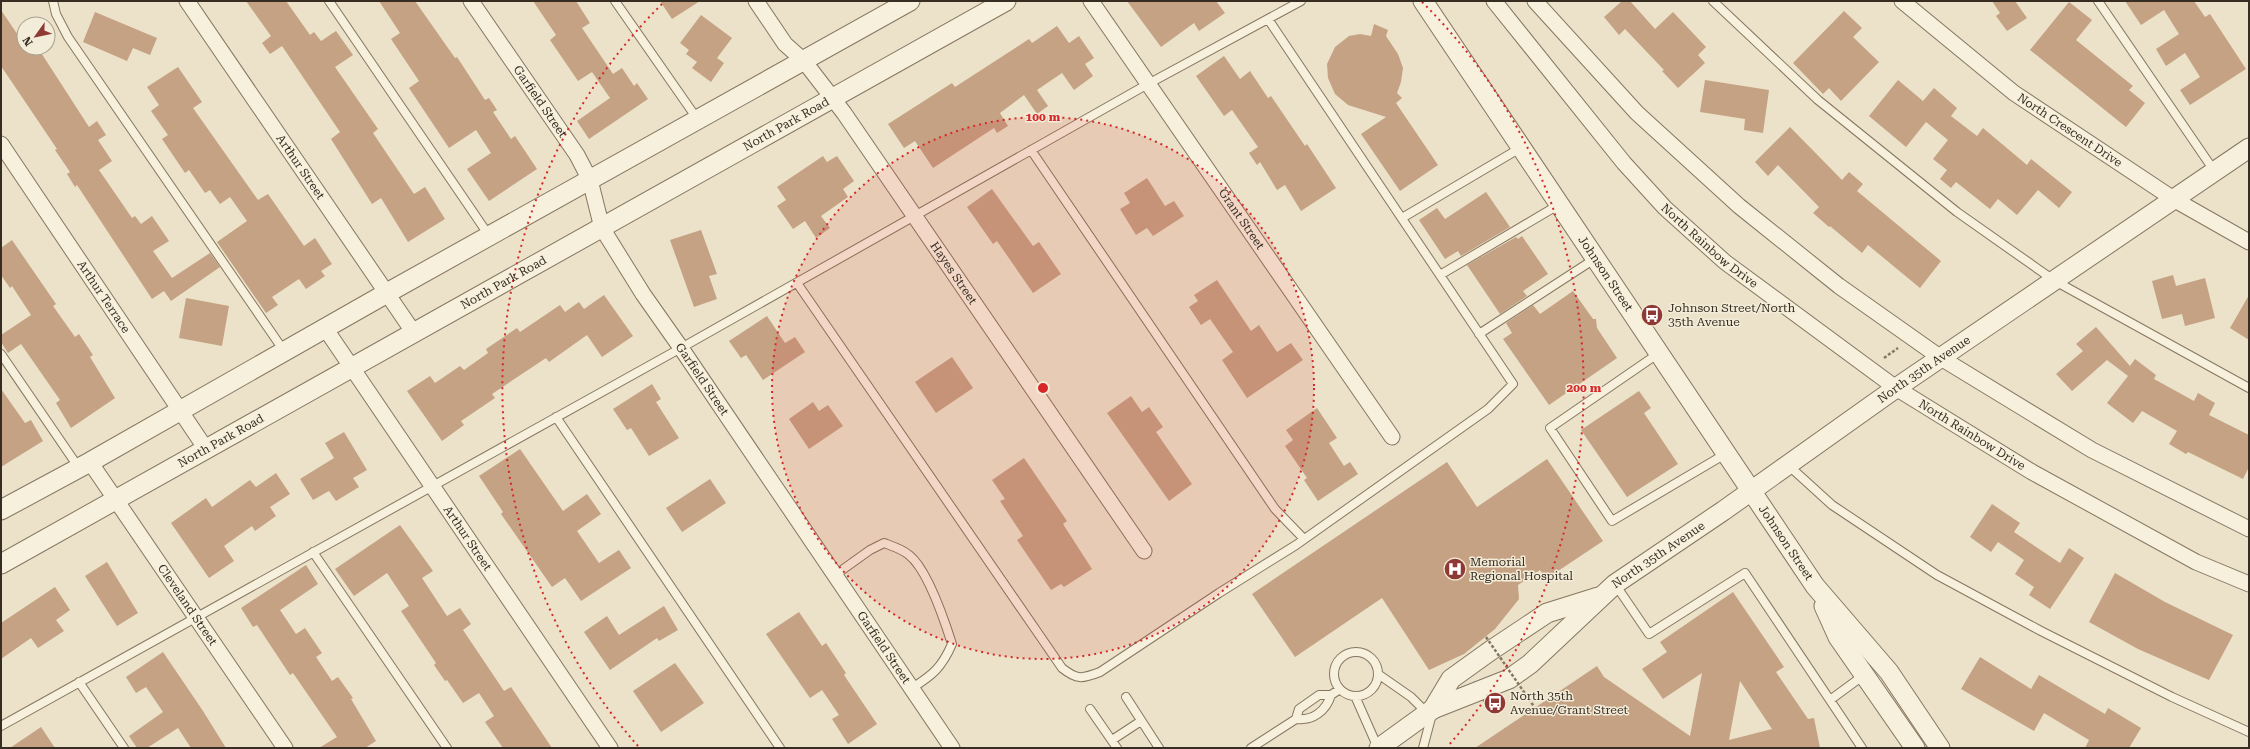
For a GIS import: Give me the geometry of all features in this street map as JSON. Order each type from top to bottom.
[{"type":"street","name":"Arthur Street","points":[[187,1],[414,333]]},
{"type":"street","name":"Garfield Street","points":[[471,1],[577,155],[590,180],[602,228],[643,294],[952,748]]},
{"type":"street","name":"Hayes Street","points":[[756,1],[785,44],[804,61],[844,113],[1144,551]]},
{"type":"street","name":"North Park Road","points":[[1,563],[1006,1]]},
{"type":"street","name":"Grant Street","points":[[1091,1],[1392,437]]},
{"type":"street","name":"Johnson Street","points":[[1423,1],[1815,586],[1889,672],[1940,748]]},
{"type":"street","name":"North Rainbow Drive","points":[[1494,1],[1624,164],[1665,208],[1725,262],[1896,388],[2038,475],[2196,562],[2249,584]]},
{"type":"street","points":[[1535,1],[1637,113],[1739,206],[1839,286],[1941,358],[2092,450],[2249,529]]},
{"type":"street","name":"North Crescent Drive","points":[[1902,1],[2014,92],[2175,200],[2249,242]]},
{"type":"street","points":[[1,510],[84,465],[386,293],[490,237],[804,61],[903,3]]},
{"type":"street","name":"Arthur Terrace","points":[[1,144],[206,449]]},
{"type":"street","name":"North 35th Avenue","points":[[1378,748],[1430,711],[1509,679],[1530,664],[1609,590],[1896,388],[2175,200],[2249,148]]},
{"type":"street","name":"Arthur Street","points":[[325,328],[610,748]]},
{"type":"street","name":"Cleveland Street","points":[[84,465],[115,499],[285,748]]},
{"type":"street","name":"Johnson Street","points":[[1815,586],[1838,637],[1915,748]]},
{"type":"street","name":"North 35th Avenue","points":[[1430,711],[1451,679],[1547,613],[1609,590]]},
{"type":"lane","points":[[53,1],[56,14],[65,32],[284,351]]},
{"type":"lane","points":[[329,1],[490,237]]},
{"type":"lane","points":[[615,1],[698,120]]},
{"type":"lane","points":[[1,726],[197,618],[431,485],[681,348],[1148,84],[1301,1]]},
{"type":"lane","points":[[1713,1],[1818,100],[1957,212],[2055,281],[2249,388]]},
{"type":"lane","points":[[2098,1],[2215,172]]},
{"type":"lane","points":[[797,282],[1062,668],[1073,676],[1086,677],[1100,672],[1304,539],[1488,409],[1513,384],[1268,19]]},
{"type":"lane","points":[[1402,218],[1522,147]]},
{"type":"lane","points":[[1031,150],[1275,509],[1304,539]]},
{"type":"lane","points":[[1440,276],[1560,204]]},
{"type":"lane","points":[[1479,334],[1596,258]]},
{"type":"lane","points":[[1660,353],[1550,428],[1554,435],[1612,521],[1727,453]]},
{"type":"lane","points":[[1,354],[84,465]]},
{"type":"lane","points":[[556,416],[780,748]]},
{"type":"lane","points":[[1787,464],[1832,505],[1937,574],[2041,631],[2172,698],[2249,732]]},
{"type":"lane","points":[[835,575],[884,543],[909,555],[918,567],[928,582],[952,644],[943,663],[930,677],[912,688]]},
{"type":"lane","points":[[313,552],[447,748]]},
{"type":"lane","points":[[1609,590],[1649,634],[1745,573],[1862,748]]},
{"type":"lane","points":[[1354,651],[1368,655],[1374,660],[1378,674],[1374,688],[1362,695],[1354,696],[1340,689],[1334,678],[1334,670],[1336,663],[1347,654],[1354,651]]},
{"type":"lane","points":[[1378,674],[1430,711],[1423,748]]},
{"type":"lane","points":[[1830,700],[1864,675]]},
{"type":"lane","points":[[79,682],[124,748]]},
{"type":"lane","points":[[1251,748],[1296,719],[1307,720],[1327,707],[1332,695],[1340,689]]},
{"type":"lane","points":[[1296,719],[1299,708],[1319,696],[1332,695]]},
{"type":"lane","points":[[1354,696],[1378,748]]},
{"type":"lane","points":[[1126,697],[1159,748]]},
{"type":"lane","points":[[1090,709],[1117,748]]},
{"type":"lane","points":[[1112,740],[1141,721]]},
{"type":"path","points":[[1881,359],[1898,348]]},
{"type":"path","points":[[1486,637],[1535,708]]},
{"type":"building","points":[[246,1],[286,1],[310,35],[314,32],[321,41],[336,31],[353,55],[335,67],[378,129],[373,133],[414,194],[425,187],[445,219],[408,242],[381,198],[372,204],[331,139],[340,132],[282,46],[270,54],[262,43],[271,36]]},
{"type":"building","points":[[379,1],[415,1],[455,58],[457,57],[485,100],[489,98],[497,110],[493,112],[511,139],[515,136],[537,169],[489,201],[467,169],[491,153],[476,130],[449,148],[409,88],[419,81],[391,39],[400,33]]},
{"type":"building","points":[[533,1],[576,1],[590,23],[582,28],[613,74],[622,68],[634,86],[637,83],[648,99],[589,139],[577,121],[610,98],[592,72],[578,81],[550,40],[556,35]]},
{"type":"building","points":[[660,1],[700,1],[672,19]]},
{"type":"building","points":[[1127,1],[1216,1],[1225,13],[1199,31],[1194,23],[1161,47]]},
{"type":"building","points":[[1622,1],[1630,1],[1655,29],[1673,12],[1706,47],[1698,55],[1705,63],[1678,88],[1662,71],[1664,70],[1625,29],[1619,35],[1604,17]]},
{"type":"building","points":[[1992,1],[2015,1],[2027,18],[2007,31],[1996,16],[2000,13]]},
{"type":"building","points":[[2125,1],[2194,1],[2205,17],[2210,14],[2246,69],[2190,105],[2180,90],[2200,77],[2185,53],[2166,66],[2156,49],[2179,34],[2164,10],[2141,25]]},
{"type":"building","points":[[2069,2],[2092,20],[2076,40],[2133,86],[2129,90],[2145,103],[2126,127],[2030,50]]},
{"type":"building","points":[[1,10],[16,32],[16,56],[43,56],[89,127],[97,121],[106,135],[98,140],[112,161],[99,170],[132,218],[135,216],[141,224],[152,216],[169,241],[153,251],[172,278],[210,253],[220,267],[171,301],[164,291],[152,299],[77,185],[75,187],[67,174],[70,172],[55,150],[57,149],[1,66]]},
{"type":"building","points":[[1844,11],[1862,28],[1853,37],[1879,62],[1841,101],[1829,88],[1823,94],[1793,63]]},
{"type":"building","points":[[95,12],[157,38],[150,55],[133,48],[127,61],[83,42]]},
{"type":"building","points":[[701,15],[732,38],[717,58],[724,63],[711,82],[692,68],[697,62],[686,54],[689,50],[680,43]]},
{"type":"building","points":[[1374,24],[1388,30],[1386,36],[1398,54],[1403,68],[1401,82],[1397,93],[1402,98],[1396,103],[1438,165],[1400,191],[1361,134],[1386,117],[1348,105],[1335,94],[1328,78],[1327,64],[1335,47],[1349,36],[1360,34],[1371,36]]},
{"type":"building","points":[[1057,26],[1069,43],[1079,36],[1094,58],[1085,64],[1093,76],[1074,90],[1062,73],[1037,90],[1048,106],[1037,114],[1024,95],[1000,113],[1008,126],[997,133],[994,128],[933,168],[915,141],[904,148],[888,124],[952,83],[955,87],[1029,39],[1032,43]]},
{"type":"building","points":[[1224,56],[1240,79],[1250,71],[1268,98],[1271,96],[1305,146],[1307,144],[1336,188],[1301,211],[1285,185],[1277,190],[1260,162],[1257,165],[1249,153],[1258,147],[1232,110],[1224,116],[1196,76]]},
{"type":"building","points":[[178,67],[202,102],[193,108],[258,200],[268,194],[304,246],[315,238],[332,264],[321,271],[325,276],[306,289],[299,279],[272,297],[278,305],[266,313],[217,242],[247,221],[230,197],[220,204],[210,190],[205,193],[189,170],[185,173],[162,139],[168,135],[151,111],[159,105],[147,87]]},
{"type":"building","points":[[1705,80],[1769,90],[1763,133],[1744,130],[1745,119],[1700,112]]},
{"type":"building","points":[[1898,80],[1923,101],[1934,88],[1957,108],[1951,116],[1977,136],[1983,128],[2027,165],[2031,159],[2072,192],[2059,208],[2038,190],[2017,215],[1998,199],[1990,209],[1956,182],[1951,188],[1940,179],[1947,170],[1933,159],[1948,140],[1926,122],[1906,147],[1869,116]]},
{"type":"building","points":[[1790,127],[1842,180],[1849,172],[1863,184],[1857,191],[1941,261],[1920,288],[1868,245],[1862,253],[1830,226],[1829,227],[1813,213],[1819,207],[1778,165],[1768,176],[1755,162]]},
{"type":"building","points":[[823,156],[827,162],[837,156],[854,181],[843,189],[848,197],[821,216],[830,228],[816,238],[805,221],[793,229],[777,206],[786,200],[777,187]]},
{"type":"building","points":[[1147,178],[1165,206],[1174,201],[1184,216],[1153,236],[1147,228],[1136,235],[1120,209],[1130,203],[1124,193]]},
{"type":"building","points":[[992,189],[1033,246],[1039,242],[1061,274],[1033,293],[997,241],[993,244],[967,207]]},
{"type":"building","points":[[1486,192],[1510,227],[1461,256],[1458,251],[1445,259],[1419,220],[1437,208],[1445,219]]},
{"type":"building","points":[[701,230],[717,274],[709,276],[717,299],[694,307],[670,240]]},
{"type":"building","points":[[1522,236],[1548,274],[1523,291],[1527,296],[1500,314],[1467,265],[1516,237],[1518,239]]},
{"type":"building","points":[[12,240],[56,304],[53,306],[75,337],[79,334],[93,355],[90,357],[115,398],[71,428],[56,403],[60,400],[21,344],[8,353],[1,342],[1,335],[31,315],[12,286],[10,288],[1,275],[1,248]]},
{"type":"building","points":[[2173,275],[2176,286],[2205,278],[2215,318],[2185,326],[2182,314],[2162,319],[2152,281]]},
{"type":"building","points":[[1217,280],[1251,331],[1259,325],[1277,352],[1291,343],[1303,360],[1247,398],[1222,360],[1233,352],[1210,319],[1201,325],[1189,307],[1198,301],[1194,295]]},
{"type":"building","points":[[1573,291],[1593,319],[1596,319],[1597,328],[1617,358],[1549,405],[1503,339],[1512,333],[1506,323],[1533,305],[1540,314]]},
{"type":"building","points":[[604,295],[633,336],[602,357],[587,335],[549,362],[546,358],[492,394],[495,398],[461,421],[464,425],[442,441],[407,391],[430,376],[435,383],[460,366],[464,370],[488,353],[486,349],[517,328],[520,332],[560,305],[565,312],[579,302],[584,309]]},
{"type":"building","points":[[2249,295],[2249,340],[2230,328]]},
{"type":"building","points":[[186,298],[229,306],[222,346],[179,338]]},
{"type":"building","points":[[767,316],[785,343],[795,337],[805,352],[763,380],[746,355],[741,358],[729,341]]},
{"type":"building","points":[[2096,327],[2130,366],[2135,359],[2156,375],[2154,379],[2194,401],[2198,393],[2215,403],[2209,415],[2249,435],[2249,467],[2243,479],[2188,452],[2186,454],[2169,444],[2177,431],[2142,411],[2133,423],[2107,403],[2128,376],[2107,360],[2072,391],[2056,374],[2083,351],[2076,344]]},
{"type":"building","points":[[952,357],[973,388],[936,413],[915,382]]},
{"type":"building","points":[[652,384],[661,399],[656,402],[679,438],[649,456],[631,428],[627,430],[613,409]]},
{"type":"building","points":[[1,389],[25,423],[31,420],[43,441],[1,467]]},
{"type":"building","points":[[1639,391],[1651,408],[1644,413],[1678,464],[1627,497],[1581,430]]},
{"type":"building","points":[[1131,396],[1142,412],[1149,407],[1163,427],[1156,432],[1192,484],[1169,501],[1107,413]]},
{"type":"building","points":[[813,402],[819,411],[828,405],[843,426],[809,449],[789,419]]},
{"type":"building","points":[[1317,408],[1337,438],[1329,443],[1344,466],[1350,462],[1358,474],[1318,501],[1304,480],[1307,478],[1285,446],[1293,440],[1286,430]]},
{"type":"building","points":[[344,432],[367,470],[353,478],[359,487],[336,501],[329,491],[313,500],[300,479],[334,458],[325,443]]},
{"type":"building","points":[[520,449],[563,511],[587,494],[601,514],[577,531],[599,563],[619,550],[631,568],[581,601],[565,578],[552,587],[501,514],[503,512],[479,476]]},
{"type":"building","points":[[1024,458],[1067,521],[1063,524],[1092,569],[1064,587],[1061,584],[1051,590],[1017,540],[1023,536],[1000,501],[1005,499],[992,480]]},
{"type":"building","points":[[1547,459],[1603,541],[1546,579],[1540,570],[1518,585],[1519,599],[1495,629],[1464,654],[1429,670],[1382,598],[1295,657],[1252,594],[1447,462],[1477,507]]},
{"type":"building","points":[[276,473],[290,494],[270,507],[276,516],[255,531],[252,526],[224,546],[234,561],[209,578],[171,523],[206,498],[212,507],[250,480],[256,487]]},
{"type":"building","points":[[710,479],[726,503],[682,532],[666,508]]},
{"type":"building","points":[[1992,504],[2020,523],[2014,532],[2060,563],[2069,548],[2084,558],[2050,609],[2029,595],[2034,587],[2015,574],[2024,560],[1998,542],[1991,552],[1970,537]]},
{"type":"building","points":[[400,525],[433,571],[422,578],[447,616],[460,608],[471,624],[463,630],[504,691],[511,687],[552,748],[503,748],[485,722],[494,716],[479,693],[463,703],[447,680],[445,681],[434,665],[436,663],[401,611],[409,606],[387,573],[354,596],[335,569]]},
{"type":"building","points":[[107,562],[138,613],[117,626],[85,576]]},
{"type":"building","points":[[306,565],[318,584],[280,610],[296,634],[305,628],[322,653],[316,657],[332,681],[338,677],[353,698],[351,699],[376,741],[365,748],[319,748],[337,737],[293,673],[290,675],[257,625],[253,627],[241,608]]},
{"type":"building","points":[[2115,573],[2165,602],[2233,635],[2209,680],[2138,649],[2089,622]]},
{"type":"building","points":[[55,587],[70,610],[56,620],[64,631],[38,648],[31,638],[1,659],[1,623]]},
{"type":"building","points":[[1733,592],[1784,667],[1776,672],[1808,719],[1814,718],[1820,748],[1475,748],[1597,666],[1604,677],[1690,736],[1702,673],[1663,699],[1642,669],[1667,652],[1660,642]],"holes":[[[1740,681],[1772,729],[1729,740]]]},
{"type":"building","points":[[664,606],[678,630],[659,641],[657,638],[610,670],[584,632],[607,616],[619,635]]},
{"type":"building","points":[[799,612],[822,646],[826,643],[846,673],[844,675],[877,724],[848,744],[832,719],[839,715],[822,690],[810,698],[766,634]]},
{"type":"building","points":[[163,652],[226,748],[191,748],[178,728],[147,748],[137,748],[129,736],[163,712],[146,687],[136,693],[126,677]]},
{"type":"building","points":[[1980,657],[2031,689],[2039,675],[2105,714],[2108,708],[2141,728],[2129,748],[2085,748],[2089,740],[2044,713],[2034,731],[1961,689]]},
{"type":"building","points":[[675,663],[704,703],[661,732],[633,691]]},
{"type":"building","points":[[41,727],[55,748],[10,748]]},
{"type":"place","name":"Johnson Street/North 35th Avenue","points":[[1652,315]]},
{"type":"place","name":"Memorial Regional Hospital","points":[[1455,569]]},
{"type":"place","name":"North 35th Avenue/Grant Street","points":[[1495,703]]}]
